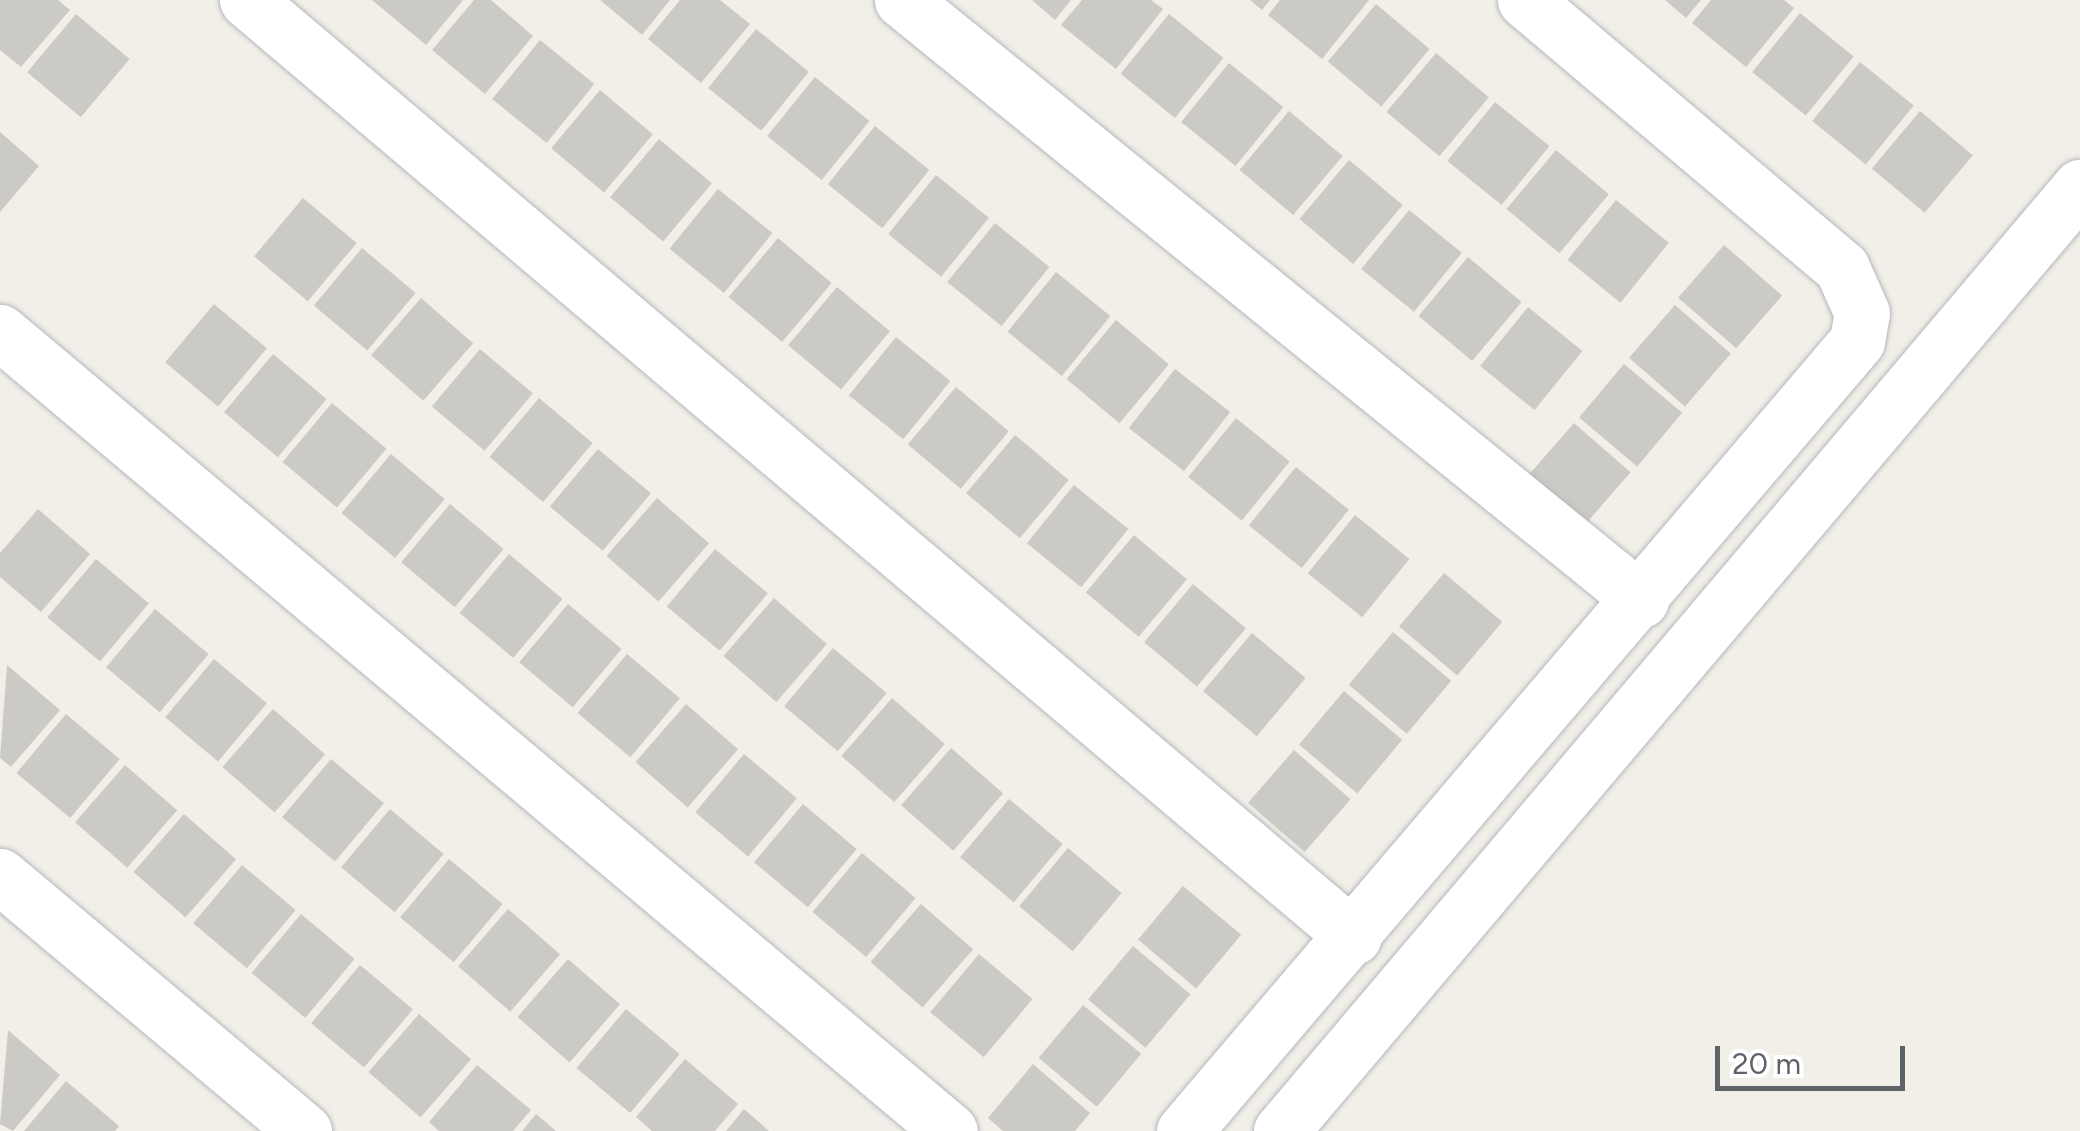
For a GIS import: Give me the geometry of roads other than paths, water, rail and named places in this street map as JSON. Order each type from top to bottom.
[{"type":"street","points":[[247,0],[1354,937]]},
{"type":"street","points":[[902,0],[1641,600]]},
{"type":"street","points":[[1184,1131],[1840,368],[1862,313],[1842,268],[1525,0]]},
{"type":"street","points":[[1281,1131],[2080,187]]},
{"type":"street","points":[[0,332],[950,1131]]},
{"type":"street","points":[[0,876],[304,1131]]}]
